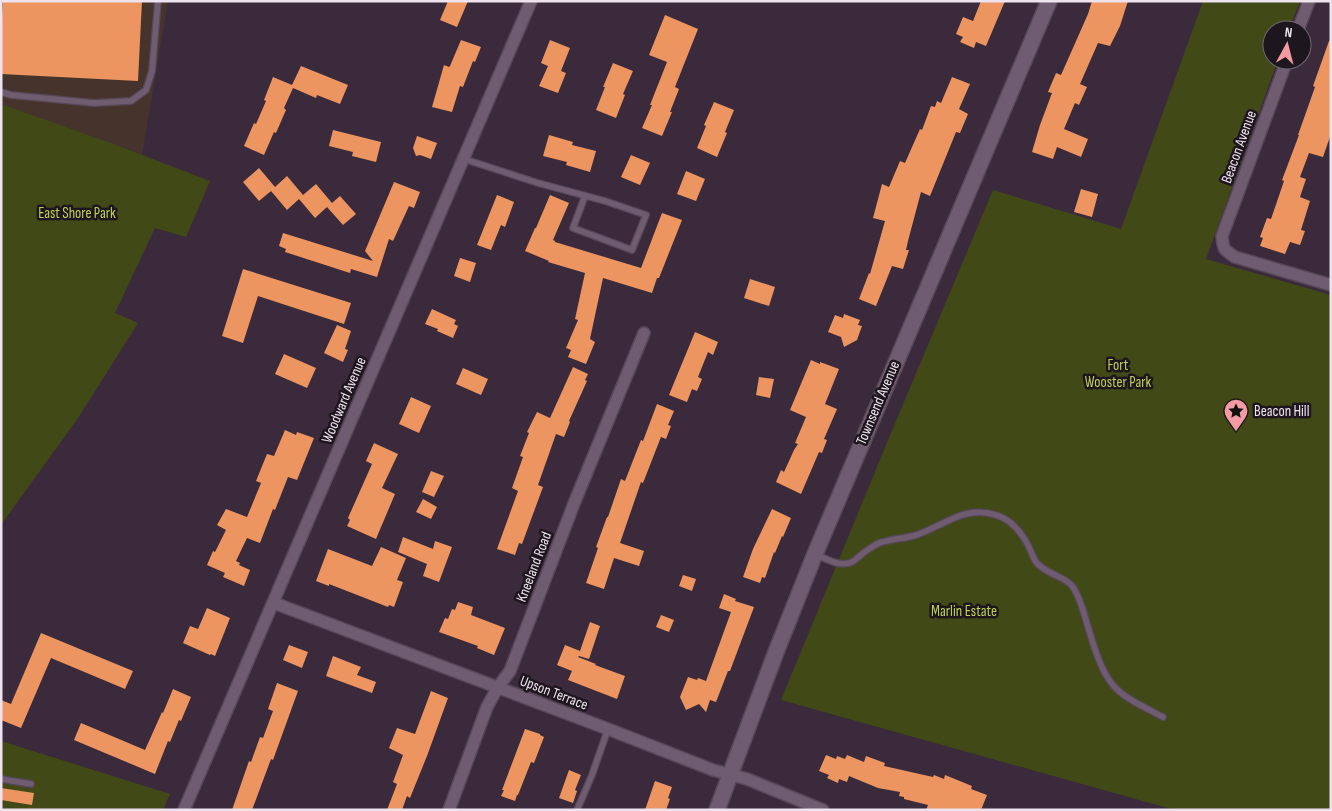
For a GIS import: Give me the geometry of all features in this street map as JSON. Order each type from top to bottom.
[{"type":"main road","name":"Townsend Avenue","points":[[716,810],[815,554],[1049,1]]},
{"type":"street","name":"Woodward Avenue","points":[[184,810],[531,1]]},
{"type":"street","points":[[1302,20],[1309,1]]},
{"type":"street","name":"Beacon Avenue","points":[[1283,70],[1222,236],[1222,244],[1225,251],[1235,257],[1331,286]]},
{"type":"street","name":"Kneeland Road","points":[[449,810],[487,707],[510,671],[575,502],[644,333]]},
{"type":"street","name":"Upson Terrace","points":[[274,603],[713,770],[747,779],[824,810]]},
{"type":"lane","points":[[1,92],[11,95],[94,103],[131,101],[146,90],[152,71],[158,1]]},
{"type":"lane","points":[[464,158],[538,183],[585,196],[646,215],[632,250],[573,228],[585,196]]},
{"type":"lane","points":[[815,554],[839,564],[848,564],[878,544],[896,538],[914,536],[954,517],[984,512],[1006,519],[1019,530],[1041,568],[1071,585],[1081,602],[1089,632],[1103,670],[1113,686],[1132,700],[1164,717]]},
{"type":"lane","points":[[577,810],[608,729]]},
{"type":"lane","points":[[1,779],[31,784]]},
{"type":"shaded area","points":[[1,1],[168,1],[142,154],[1,104]]},
{"type":"green space","points":[[1203,1],[1300,1],[1293,20],[1262,20],[1262,70],[1274,70],[1206,259],[1331,295],[1331,810],[1175,810],[781,700],[993,190],[1121,229]]},
{"type":"green space","name":"East Shore Park","points":[[1,104],[114,144],[210,181],[186,237],[155,228],[115,313],[138,323],[78,418],[1,525]]},
{"type":"green space","points":[[1,741],[170,794],[163,810],[1,810]]},
{"type":"building","points":[[3,1],[142,1],[138,81],[1,74]]},
{"type":"building","points":[[448,1],[468,1],[457,27],[440,20]]},
{"type":"building","points":[[981,1],[1005,1],[986,46],[976,42],[974,48],[960,42],[963,37],[956,34],[963,17],[973,21]]},
{"type":"building","points":[[1092,1],[1128,1],[1120,26],[1110,46],[1098,43],[1080,84],[1087,87],[1079,105],[1075,103],[1064,129],[1088,139],[1081,157],[1057,147],[1053,159],[1032,152],[1052,93],[1048,92],[1056,73],[1061,75]]},
{"type":"building","points":[[665,15],[698,29],[675,87],[679,89],[662,136],[642,128],[667,62],[649,55]]},
{"type":"building","points":[[461,40],[481,47],[475,62],[473,61],[463,87],[460,86],[452,112],[432,107],[444,65],[450,66]]},
{"type":"building","points":[[550,40],[570,48],[561,71],[566,73],[558,93],[539,86],[548,66],[541,63]]},
{"type":"building","points":[[1329,41],[1331,41],[1331,134],[1323,157],[1309,153],[1300,177],[1306,179],[1300,197],[1310,201],[1301,230],[1305,231],[1300,245],[1290,242],[1285,254],[1260,246],[1263,238],[1260,237],[1267,218],[1271,219],[1284,181],[1282,180],[1299,135],[1315,87],[1313,86]]},
{"type":"building","points":[[613,63],[633,71],[623,94],[625,95],[616,118],[596,110]]},
{"type":"building","points":[[301,66],[348,85],[340,104],[317,95],[316,98],[293,88],[284,108],[286,110],[264,155],[244,146],[266,101],[264,100],[273,77],[292,85]]},
{"type":"building","points":[[952,77],[970,84],[959,109],[968,114],[960,133],[956,132],[930,196],[921,192],[906,250],[909,250],[903,269],[892,266],[876,306],[859,299],[870,274],[885,221],[873,218],[882,184],[889,187],[900,161],[905,163],[920,129],[922,130],[931,106],[935,107],[937,101],[941,103]]},
{"type":"building","points":[[714,102],[734,110],[717,157],[697,148]]},
{"type":"building","points":[[333,130],[381,142],[376,162],[352,156],[353,152],[329,146]]},
{"type":"building","points":[[549,135],[573,142],[572,145],[596,151],[590,172],[566,165],[567,162],[543,156]]},
{"type":"building","points":[[417,136],[437,143],[431,159],[420,155],[416,156],[413,148]]},
{"type":"building","points":[[631,155],[650,163],[640,185],[621,177]]},
{"type":"building","points":[[259,168],[275,187],[287,176],[303,195],[316,184],[332,203],[340,196],[356,214],[343,225],[327,207],[315,218],[299,199],[287,210],[271,191],[259,201],[243,182]]},
{"type":"building","points":[[686,171],[705,179],[696,201],[677,194]]},
{"type":"building","points":[[394,182],[420,192],[414,208],[409,206],[393,241],[389,239],[377,277],[351,269],[350,273],[285,252],[286,249],[279,246],[283,233],[373,261],[365,251]]},
{"type":"building","points":[[1081,189],[1098,194],[1092,217],[1074,212]]},
{"type":"building","points":[[497,195],[514,202],[505,227],[501,225],[491,250],[477,245]]},
{"type":"building","points":[[550,195],[569,203],[553,240],[555,242],[641,268],[662,213],[682,220],[652,293],[603,278],[590,339],[595,342],[586,364],[568,357],[571,350],[566,348],[578,320],[575,319],[585,273],[548,262],[525,251]]},
{"type":"building","points":[[460,258],[476,263],[470,282],[454,276]]},
{"type":"building","points":[[243,269],[351,303],[344,324],[258,296],[243,343],[222,336]]},
{"type":"building","points":[[750,279],[775,287],[769,306],[744,298]]},
{"type":"building","points":[[432,309],[456,320],[454,324],[458,326],[453,338],[425,324]]},
{"type":"building","points":[[844,314],[860,320],[858,325],[862,326],[857,340],[844,347],[841,337],[828,332],[835,315],[843,318]]},
{"type":"building","points":[[337,325],[351,331],[345,349],[348,350],[343,362],[324,353]]},
{"type":"building","points":[[695,332],[718,342],[713,355],[708,352],[698,377],[702,379],[697,391],[692,389],[687,402],[669,395]]},
{"type":"building","points":[[284,354],[316,368],[307,388],[275,374]]},
{"type":"building","points":[[811,360],[839,369],[825,404],[837,409],[824,439],[827,440],[822,453],[819,452],[801,494],[776,482],[781,470],[784,472],[798,444],[795,443],[806,417],[790,410]]},
{"type":"building","points":[[573,367],[588,374],[585,380],[587,381],[564,437],[556,434],[538,485],[543,487],[522,544],[519,543],[515,555],[497,549],[518,491],[512,488],[523,457],[520,456],[529,433],[527,432],[537,412],[550,418]]},
{"type":"building","points":[[463,368],[488,379],[481,395],[456,384]]},
{"type":"building","points":[[759,377],[774,379],[770,398],[756,395]]},
{"type":"building","points":[[411,397],[431,406],[419,433],[399,424]]},
{"type":"building","points":[[657,404],[674,411],[668,425],[671,426],[666,439],[661,437],[643,483],[641,482],[620,543],[644,551],[639,566],[614,558],[604,589],[586,583],[598,548],[596,547],[621,479],[625,481]]},
{"type":"building","points":[[285,430],[296,435],[297,432],[314,438],[297,480],[288,477],[260,543],[247,538],[236,561],[240,563],[239,565],[250,570],[244,586],[223,577],[225,573],[207,565],[226,530],[217,525],[226,509],[247,517],[261,483],[256,481],[267,454],[274,456]]},
{"type":"building","points":[[374,443],[398,454],[382,488],[395,494],[376,539],[347,526],[350,520],[348,518],[372,464],[366,461]]},
{"type":"building","points":[[431,471],[444,476],[434,497],[422,492]]},
{"type":"building","points":[[423,499],[437,507],[431,519],[416,512]]},
{"type":"building","points":[[772,509],[791,518],[774,552],[765,578],[762,577],[760,583],[743,577],[753,549]]},
{"type":"building","points":[[403,537],[433,549],[435,541],[452,547],[439,582],[423,576],[427,564],[398,552]]},
{"type":"building","points":[[381,547],[406,558],[397,580],[403,582],[394,607],[389,605],[388,607],[329,584],[329,586],[316,581],[328,549],[372,566]]},
{"type":"building","points":[[683,575],[696,579],[692,591],[679,586]]},
{"type":"building","points":[[724,594],[736,599],[735,601],[754,607],[716,702],[710,700],[706,712],[699,704],[686,710],[680,697],[688,677],[706,681],[731,612],[719,608]]},
{"type":"building","points":[[458,602],[473,607],[471,615],[505,628],[494,655],[477,648],[478,646],[439,632],[445,618],[448,619],[452,609],[455,610]]},
{"type":"building","points":[[207,608],[230,618],[215,656],[183,643],[190,626],[198,629]]},
{"type":"building","points":[[661,615],[674,620],[669,632],[656,627]]},
{"type":"building","points":[[590,622],[600,626],[589,659],[578,657],[625,676],[617,699],[568,680],[572,671],[557,665],[565,645],[580,651]]},
{"type":"building","points":[[41,633],[133,671],[125,689],[51,658],[21,728],[1,720],[1,700],[11,704]]},
{"type":"building","points":[[289,645],[308,652],[302,668],[283,660]]},
{"type":"building","points":[[333,656],[361,667],[357,675],[376,682],[372,693],[326,676]]},
{"type":"building","points":[[277,683],[298,691],[273,760],[271,759],[252,810],[232,810],[249,761],[251,762],[260,737],[263,738],[273,711],[268,709]]},
{"type":"building","points":[[173,689],[191,697],[181,721],[179,720],[170,742],[168,741],[155,774],[74,740],[81,723],[145,750]]},
{"type":"building","points":[[431,691],[448,698],[427,756],[410,798],[407,796],[402,810],[387,810],[397,784],[393,782],[403,755],[389,748],[397,728],[415,734]]},
{"type":"building","points":[[525,729],[544,737],[534,763],[531,762],[515,801],[501,796]]},
{"type":"building","points":[[826,755],[836,759],[837,756],[845,759],[847,755],[864,762],[866,756],[885,763],[884,766],[933,777],[934,775],[944,779],[945,775],[972,786],[971,789],[987,795],[981,810],[926,810],[928,805],[904,799],[904,797],[899,796],[900,792],[878,788],[849,776],[847,782],[839,779],[838,783],[827,778],[829,775],[819,771]]},
{"type":"building","points":[[569,770],[581,775],[575,790],[577,791],[573,803],[559,798]]},
{"type":"building","points":[[655,781],[672,787],[666,810],[645,810]]},
{"type":"building","points":[[1,788],[34,793],[32,805],[1,800]]},
{"type":"place","name":"Beacon Hill","points":[[1236,432]]},
{"type":"park label","name":"Fort Wooster Park","points":[[1118,374]]},
{"type":"park label","name":"Marlin Estate","points":[[964,611]]}]
